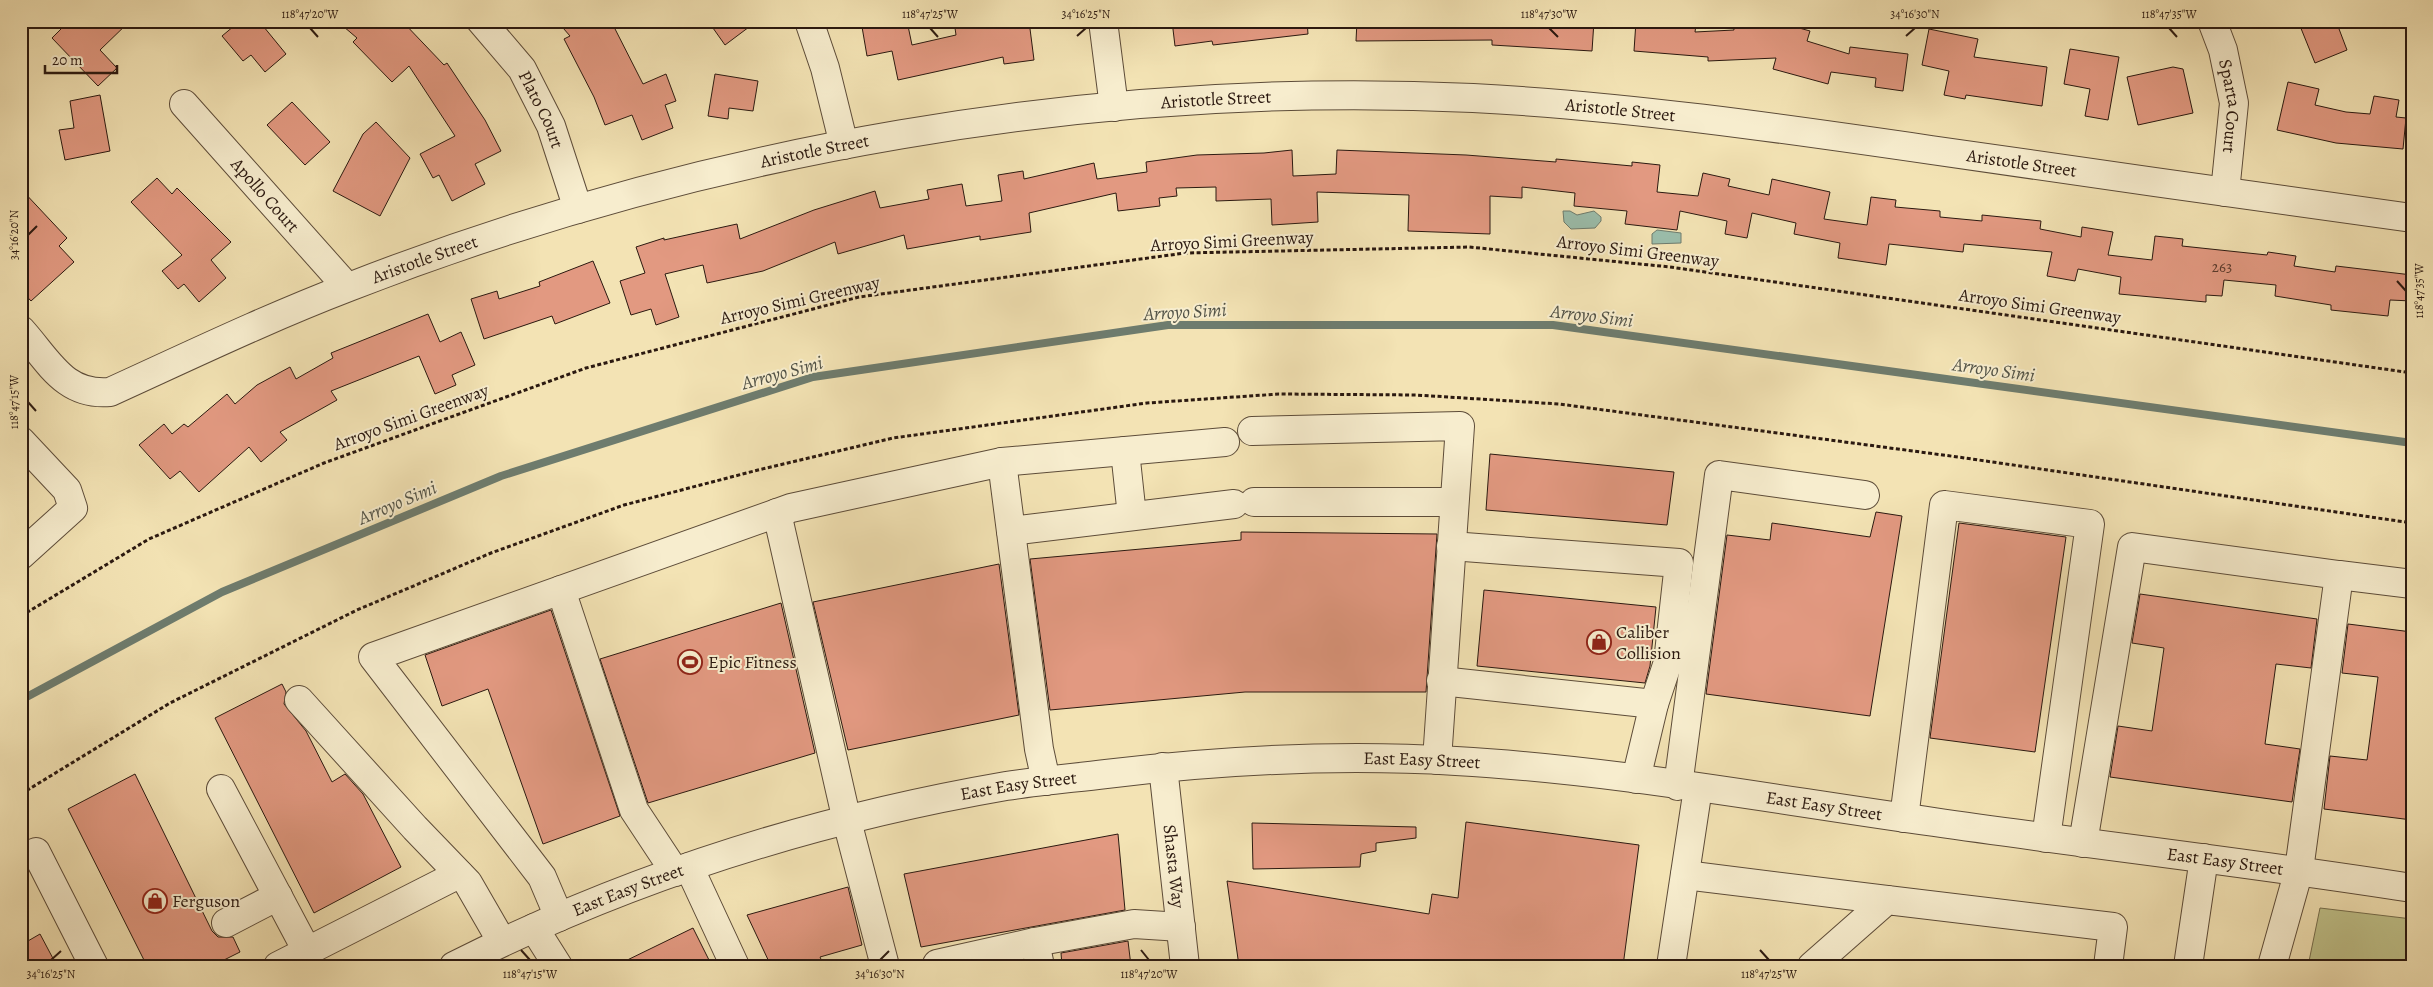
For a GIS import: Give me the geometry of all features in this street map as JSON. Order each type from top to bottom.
[{"type":"street","name":"Plato Court","points":[[482,21],[522,69],[551,126],[578,209]]},
{"type":"street","points":[[809,21],[825,68],[844,145]]},
{"type":"street","points":[[1103,21],[1114,107]]},
{"type":"street","name":"Sparta Court","points":[[2212,21],[2223,50],[2234,103],[2225,192]]},
{"type":"street","name":"Aristotle Street","points":[[22,333],[63,378],[77,388],[94,393],[110,392],[347,287],[459,247],[578,209],[700,175],[844,145],[974,122],[1114,107],[1223,99],[1335,96],[1467,98],[1572,104],[1716,119],[2412,218]]},
{"type":"street","name":"Apollo Court","points":[[184,104],[347,287]]},
{"type":"street","points":[[1252,430],[1460,426],[1437,760]]},
{"type":"street","points":[[21,441],[67,490],[73,508],[21,554]]},
{"type":"street","points":[[559,917],[542,877],[373,657],[777,513],[917,479],[1002,462],[1225,442]]},
{"type":"street","points":[[1124,451],[1132,516]]},
{"type":"street","points":[[1002,462],[1039,749],[1046,782]]},
{"type":"street","points":[[1671,966],[1685,876],[1688,787],[1719,475],[1865,495]]},
{"type":"street","points":[[1011,530],[1244,503],[1454,502]]},
{"type":"street","points":[[1904,818],[1944,505],[2090,524],[2046,838]]},
{"type":"street","points":[[777,513],[847,821],[885,966]]},
{"type":"street","points":[[1451,546],[1679,562],[1668,662],[1654,704],[1636,780]]},
{"type":"street","points":[[2083,843],[2132,547],[2412,584]]},
{"type":"street","points":[[2272,966],[2299,870],[2339,575]]},
{"type":"street","points":[[561,590],[634,810],[682,869],[735,966]]},
{"type":"street","points":[[1441,682],[1654,704]]},
{"type":"street","points":[[299,700],[468,883],[502,942]]},
{"type":"street","name":"East Easy Street","points":[[454,966],[502,942],[611,894],[726,854],[847,821],[1009,786],[1246,760],[1352,758],[1437,760],[1550,767],[2046,838],[2299,870],[2412,888]]},
{"type":"street","name":"Shasta Way","points":[[1163,768],[1185,966]]},
{"type":"street","points":[[221,789],[278,896],[319,954]]},
{"type":"street","points":[[36,852],[94,966]]},
{"type":"street","points":[[2188,966],[2204,858]]},
{"type":"street","points":[[278,966],[319,954],[459,874]]},
{"type":"street","points":[[1685,876],[2113,927],[2108,966]]},
{"type":"street","points":[[226,923],[278,896]]},
{"type":"street","points":[[1812,966],[1887,900]]},
{"type":"street","points":[[937,966],[937,964],[1038,954],[1134,924],[1181,928]]},
{"type":"street","points":[[534,928],[558,966]]},
{"type":"path","name":"Arroyo Simi Greenway","points":[[21,616],[158,535],[324,463],[586,368],[858,297],[1185,253],[1469,247],[1670,267],[2412,373]]},
{"type":"green space","points":[[2320,908],[2412,919],[2412,966],[2308,966]]},
{"type":"shaded area","points":[[1563,211],[1570,211],[1577,215],[1594,211],[1601,217],[1601,221],[1595,228],[1571,229],[1564,222]]},
{"type":"shaded area","points":[[1657,230],[1681,233],[1681,243],[1652,244],[1652,234]]},
{"type":"building","points":[[69,21],[130,21],[100,50],[117,68],[98,86],[52,38]]},
{"type":"building","points":[[240,21],[259,21],[286,54],[265,72],[251,55],[243,61],[222,36]]},
{"type":"building","points":[[337,21],[402,21],[444,65],[447,63],[485,120],[501,151],[475,164],[485,184],[452,201],[439,175],[433,178],[420,154],[455,136],[409,66],[392,82],[353,42],[357,38]]},
{"type":"building","points":[[557,21],[611,21],[643,84],[666,74],[676,101],[665,105],[673,128],[642,140],[632,115],[605,125],[594,97],[564,39],[570,36]]},
{"type":"building","points":[[708,21],[757,21],[725,45]]},
{"type":"building","points":[[861,21],[907,21],[912,45],[956,35],[954,21],[1029,21],[1034,60],[1004,64],[1003,57],[898,80],[892,51],[867,56]]},
{"type":"building","points":[[1172,21],[1307,21],[1308,34],[1213,45],[1212,41],[1175,46]]},
{"type":"building","points":[[1357,21],[1594,21],[1592,51],[1492,45],[1492,40],[1356,41]]},
{"type":"building","points":[[1636,21],[1696,25],[1695,32],[1734,30],[1733,21],[1774,21],[1810,31],[1807,41],[1849,54],[1850,47],[1908,54],[1903,91],[1875,87],[1876,78],[1831,72],[1828,84],[1773,69],[1776,58],[1708,61],[1708,57],[1634,51]]},
{"type":"building","points":[[2298,21],[2336,21],[2347,50],[2315,63]]},
{"type":"building","points":[[1929,29],[1978,39],[1974,57],[2047,67],[2042,106],[1966,95],[1965,99],[1944,95],[1949,71],[1922,65]]},
{"type":"building","points":[[2070,49],[2119,57],[2108,120],[2085,116],[2090,89],[2064,84]]},
{"type":"building","points":[[2173,67],[2183,69],[2193,113],[2138,125],[2127,77]]},
{"type":"building","points":[[715,74],[758,81],[753,111],[729,108],[728,119],[708,116]]},
{"type":"building","points":[[2288,82],[2319,89],[2315,105],[2346,112],[2370,114],[2374,96],[2399,100],[2396,117],[2406,118],[2403,149],[2336,143],[2277,130]]},
{"type":"building","points":[[100,95],[110,151],[65,160],[59,130],[74,128],[70,101]]},
{"type":"building","points":[[292,102],[330,142],[305,165],[267,125]]},
{"type":"building","points":[[376,122],[410,158],[380,216],[333,191],[363,134]]},
{"type":"building","points":[[1292,150],[1293,176],[1336,174],[1337,150],[1466,155],[1556,162],[1556,159],[1632,166],[1632,162],[1660,165],[1657,192],[1698,196],[1703,173],[1730,179],[1728,186],[1769,195],[1772,179],[1830,192],[1824,219],[1867,225],[1871,197],[1896,200],[1895,207],[1940,211],[1940,217],[1982,221],[1982,215],[2041,221],[2040,229],[2081,237],[2082,227],[2113,232],[2108,255],[2152,260],[2155,236],[2183,239],[2182,246],[2267,255],[2268,252],[2296,256],[2294,266],[2335,272],[2336,266],[2412,275],[2412,301],[2390,300],[2388,316],[2331,310],[2331,305],[2275,296],[2276,285],[2224,280],[2222,296],[2206,295],[2206,302],[2119,294],[2121,277],[2078,269],[2075,281],[2047,276],[2052,252],[1964,244],[1963,252],[1889,244],[1886,265],[1838,258],[1840,243],[1794,234],[1796,223],[1752,213],[1747,238],[1725,234],[1727,221],[1680,211],[1677,230],[1625,224],[1627,211],[1574,206],[1575,193],[1522,187],[1522,198],[1490,196],[1490,234],[1408,231],[1409,195],[1317,192],[1318,222],[1272,225],[1271,199],[1216,201],[1216,187],[1176,188],[1177,196],[1159,198],[1160,206],[1118,211],[1116,193],[1029,213],[1031,232],[980,240],[980,236],[907,249],[904,235],[838,254],[835,242],[763,271],[707,283],[703,265],[665,274],[679,317],[656,325],[651,309],[631,315],[620,281],[645,273],[636,247],[664,238],[664,240],[737,224],[740,239],[814,210],[875,191],[880,208],[929,199],[927,190],[962,184],[966,206],[1002,201],[998,175],[1023,171],[1024,179],[1094,163],[1097,179],[1147,172],[1146,162],[1197,155],[1264,153]]},
{"type":"building","points":[[157,178],[172,194],[177,188],[231,242],[211,260],[226,278],[199,302],[184,284],[178,289],[162,271],[182,255],[131,202]]},
{"type":"building","points":[[21,189],[67,238],[59,246],[74,262],[31,301],[21,290]]},
{"type":"building","points":[[593,261],[610,303],[555,324],[552,316],[484,339],[471,299],[497,291],[499,299],[540,286],[539,282]]},
{"type":"building","points":[[428,314],[440,342],[461,332],[475,365],[452,375],[456,385],[435,394],[419,356],[331,391],[337,400],[280,432],[287,440],[261,462],[249,447],[199,492],[180,471],[170,479],[139,445],[164,424],[172,434],[184,424],[188,427],[227,394],[235,404],[257,385],[290,367],[296,379],[333,358],[331,353]]},
{"type":"building","points":[[1490,454],[1674,472],[1667,525],[1486,510]]},
{"type":"building","points":[[1876,512],[1902,516],[1870,716],[1706,694],[1727,535],[1770,540],[1772,523],[1870,537]]},
{"type":"building","points":[[1959,523],[2066,537],[2035,752],[1930,738]]},
{"type":"building","points":[[1241,532],[1437,534],[1426,692],[1245,692],[1050,710],[1030,559],[1241,540]]},
{"type":"building","points":[[999,564],[1019,715],[848,750],[813,602]]},
{"type":"building","points":[[1484,590],[1656,607],[1650,666],[1645,683],[1477,666]]},
{"type":"building","points":[[2140,594],[2317,619],[2311,668],[2276,664],[2265,744],[2300,749],[2292,802],[2110,777],[2118,726],[2152,731],[2164,648],[2132,643]]},
{"type":"building","points":[[781,603],[815,753],[648,803],[600,659]]},
{"type":"building","points":[[551,610],[620,816],[543,844],[488,689],[442,706],[425,655]]},
{"type":"building","points":[[2348,624],[2412,632],[2412,820],[2324,809],[2330,756],[2367,760],[2378,677],[2342,673]]},
{"type":"building","points":[[282,684],[286,692],[284,704],[306,731],[332,782],[345,774],[363,794],[401,867],[314,913],[215,718]]},
{"type":"building","points":[[135,774],[212,931],[218,937],[233,937],[240,952],[212,966],[147,966],[68,809]]},
{"type":"building","points":[[1466,822],[1639,845],[1623,966],[1239,966],[1227,881],[1429,914],[1432,894],[1458,898]]},
{"type":"building","points":[[1252,823],[1416,827],[1416,838],[1376,843],[1376,851],[1361,854],[1360,867],[1253,869]]},
{"type":"building","points":[[1118,834],[1125,910],[921,947],[904,874]]},
{"type":"building","points":[[848,887],[862,945],[820,957],[824,966],[771,966],[747,915]]},
{"type":"building","points":[[693,928],[712,966],[615,966]]},
{"type":"building","points":[[40,934],[57,966],[21,966],[21,945]]},
{"type":"building","points":[[1128,941],[1131,966],[1062,966],[1061,953]]},
{"type":"waterway","name":"Arroyo Simi","points":[[21,700],[222,592],[501,476],[813,377],[1168,325],[1553,325],[2412,443]]},
{"type":"place","name":"Caliber Collision","points":[[1599,642]]},
{"type":"place","name":"Epic Fitness","points":[[690,662]]},
{"type":"place","name":"Ferguson","points":[[155,901]]}]
